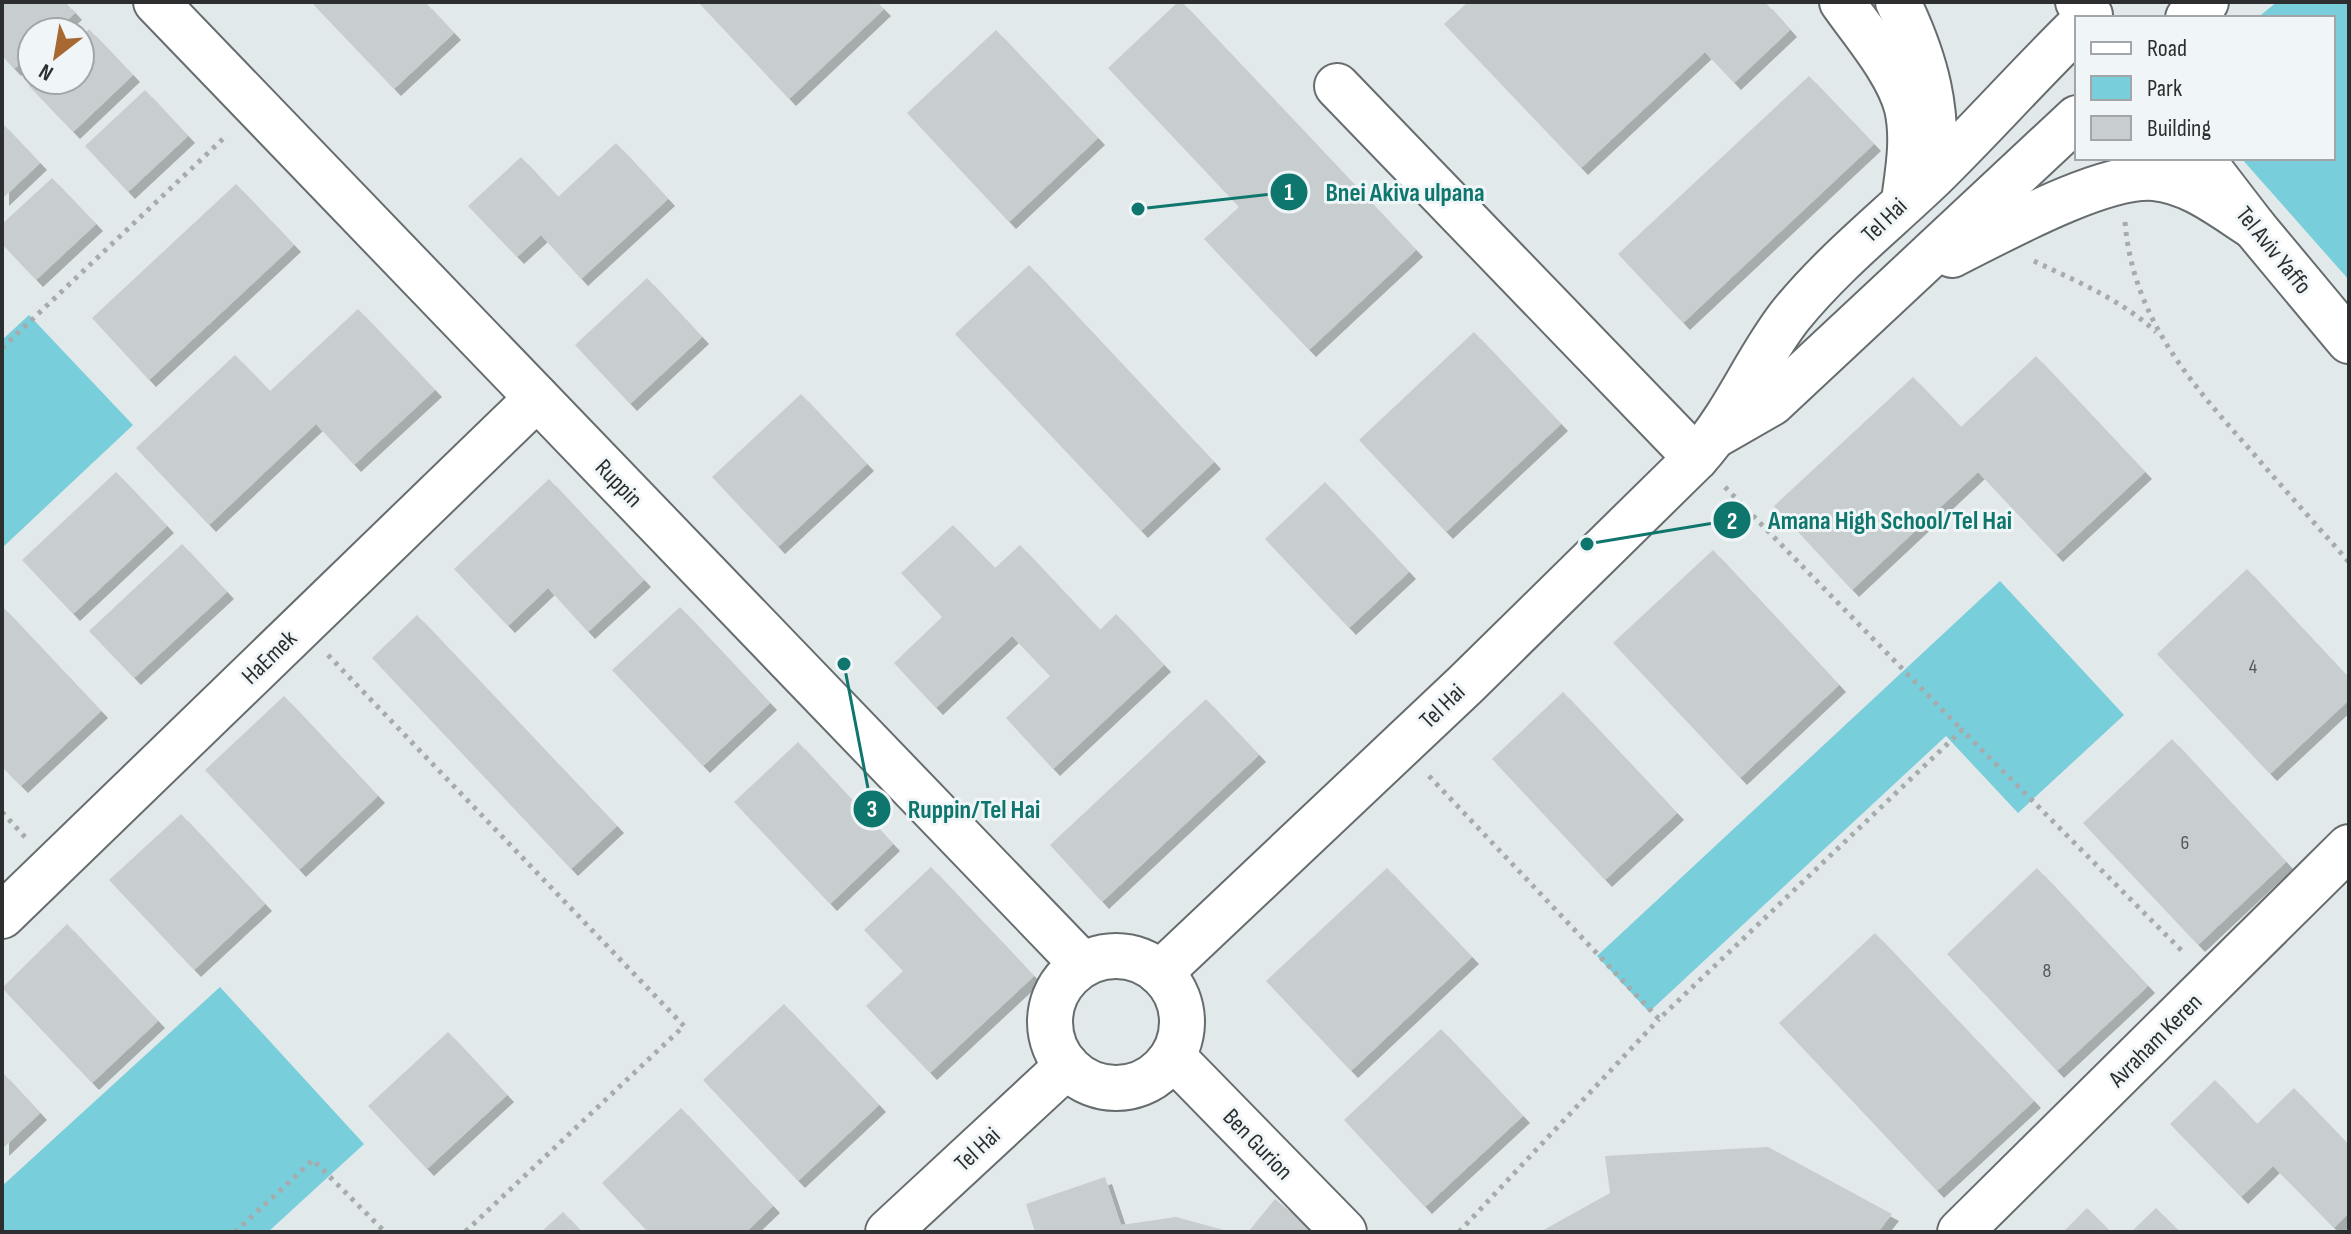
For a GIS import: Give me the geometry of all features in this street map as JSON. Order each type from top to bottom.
[{"type":"main road","name":"Ruppin","points":[[156,2],[1082,964]]},
{"type":"main road","points":[[1842,2],[1901,91],[1907,108],[1910,163],[1918,189]]},
{"type":"main road","points":[[1898,2],[1922,58],[1930,89],[1936,142],[1918,189]]},
{"type":"main road","points":[[2190,16],[2206,2]]},
{"type":"main road","name":"Tel Hai","points":[[1707,446],[1789,318],[1821,281],[1918,189],[2075,27]]},
{"type":"main road","points":[[1337,86],[1707,446]]},
{"type":"main road","name":"Tel Hai","points":[[1160,973],[1401,746],[1707,446],[1772,403],[2075,120]]},
{"type":"main road","name":"Tel Aviv Yaffo","points":[[2203,160],[2349,341]]},
{"type":"main road","points":[[1910,276],[2095,189],[2122,182],[2153,178],[2182,185],[2254,227]]},
{"type":"main road","name":"HaEmek","points":[[2,916],[537,398]]},
{"type":"main road","name":"Avraham Keren","points":[[1960,1232],[2349,847]]},
{"type":"main road","points":[[1118,955],[1140,960],[1160,973],[1174,990],[1182,1012],[1181,1035],[1173,1057],[1152,1077],[1131,1086],[1108,1088],[1086,1081],[1067,1066],[1053,1045],[1049,1022],[1053,1000],[1064,979],[1082,964],[1118,955]]},
{"type":"main road","name":"Ben Gurion","points":[[1173,1057],[1344,1232]]},
{"type":"main road","name":"Tel Hai","points":[[888,1232],[1067,1066]]},
{"type":"path","points":[[2,348],[256,107]]},
{"type":"path","points":[[2122,182],[2125,228],[2134,276],[2156,326],[2189,381],[2349,562]]},
{"type":"path","points":[[1986,238],[2085,285],[2143,320],[2164,339]]},
{"type":"path","points":[[1707,446],[1962,730],[2213,982]]},
{"type":"path","points":[[301,626],[684,1026],[465,1232]]},
{"type":"path","points":[[1459,1232],[1659,1019],[1962,730]]},
{"type":"path","points":[[1401,746],[1659,1019]]},
{"type":"path","points":[[235,1232],[313,1160],[385,1232]]},
{"type":"green space","points":[[2277,2],[2349,2],[2349,280],[2243,160],[2335,160],[2335,16],[2260,16]]},
{"type":"green space","points":[[29,315],[133,425],[2,548],[2,340]]},
{"type":"green space","points":[[2000,581],[2124,715],[2018,813],[1946,736],[1649,1012],[1597,956]]},
{"type":"green space","points":[[220,987],[364,1144],[268,1232],[2,1232],[2,1186]]},
{"type":"building","points":[[2,2],[65,2],[75,13],[72,16],[16,16],[16,67],[14,69],[2,56]]},
{"type":"building","points":[[311,2],[425,2],[454,33],[394,89]]},
{"type":"building","points":[[698,2],[877,2],[884,9],[789,99]]},
{"type":"building","points":[[1178,2],[1182,2],[1416,250],[1309,350],[1204,239],[1239,207],[1108,68]]},
{"type":"building","points":[[1468,2],[1765,2],[1790,30],[1734,83],[1705,52],[1581,168],[1444,24]]},
{"type":"building","points":[[996,30],[1098,138],[1009,222],[907,113]]},
{"type":"building","points":[[96,36],[133,75],[73,132],[39,96],[96,96]]},
{"type":"building","points":[[1809,76],[1874,144],[1683,323],[1618,254]]},
{"type":"building","points":[[145,90],[188,136],[128,192],[85,146]]},
{"type":"building","points":[[2,123],[40,163],[2,199]]},
{"type":"building","points":[[616,143],[668,199],[581,279],[541,235],[517,257],[468,206],[521,157],[558,197]]},
{"type":"building","points":[[52,178],[96,224],[36,280],[2,244],[2,224]]},
{"type":"building","points":[[236,184],[294,245],[149,380],[92,318]]},
{"type":"building","points":[[1029,265],[1214,462],[1141,531],[955,334]]},
{"type":"building","points":[[647,278],[702,337],[630,404],[575,345]]},
{"type":"building","points":[[358,309],[435,390],[354,465],[316,424],[209,525],[136,448],[235,355],[270,391]]},
{"type":"building","points":[[1474,332],[1561,424],[1446,532],[1359,440]]},
{"type":"building","points":[[2036,356],[2145,472],[2056,555],[1978,472],[1852,590],[1774,506],[1913,377],[1961,427]]},
{"type":"building","points":[[801,394],[867,464],[778,547],[712,477]]},
{"type":"building","points":[[116,472],[167,526],[73,614],[22,560]]},
{"type":"building","points":[[549,479],[644,580],[588,632],[548,588],[508,626],[454,569]]},
{"type":"building","points":[[1325,482],[1409,572],[1349,628],[1265,539]]},
{"type":"building","points":[[953,525],[995,568],[1020,545],[1100,630],[1116,614],[1164,665],[1053,769],[1006,718],[1050,676],[1012,636],[936,708],[894,663],[942,617],[901,573]]},
{"type":"building","points":[[182,544],[227,592],[134,678],[89,631]]},
{"type":"building","points":[[1713,550],[1839,685],[1740,778],[1613,643]]},
{"type":"building","points":[[2247,569],[2349,678],[2349,700],[2270,774],[2157,654]]},
{"type":"building","points":[[2,606],[101,711],[21,786],[2,767]]},
{"type":"building","points":[[680,607],[770,703],[703,766],[612,670]]},
{"type":"building","points":[[417,615],[617,826],[571,869],[372,658]]},
{"type":"building","points":[[1563,692],[1677,813],[1605,880],[1492,759]]},
{"type":"building","points":[[284,696],[378,796],[299,870],[205,770]]},
{"type":"building","points":[[1206,699],[1259,755],[1102,902],[1050,845]]},
{"type":"building","points":[[2172,739],[2286,862],[2198,945],[2083,823]]},
{"type":"building","points":[[798,742],[893,844],[830,904],[734,802]]},
{"type":"building","points":[[181,814],[265,904],[194,970],[109,880]]},
{"type":"building","points":[[931,867],[1034,976],[930,1073],[866,1006],[903,971],[864,930]]},
{"type":"building","points":[[1387,868],[1472,957],[1351,1071],[1266,981]]},
{"type":"building","points":[[2037,868],[2148,986],[2057,1071],[1947,954]]},
{"type":"building","points":[[67,924],[158,1021],[92,1083],[2,988]]},
{"type":"building","points":[[1875,933],[2034,1101],[1937,1191],[1779,1023]]},
{"type":"building","points":[[784,1004],[879,1105],[798,1181],[703,1080]]},
{"type":"building","points":[[1441,1029],[1523,1116],[1425,1207],[1344,1120]]},
{"type":"building","points":[[448,1032],[507,1095],[427,1169],[368,1106]]},
{"type":"building","points":[[2,1072],[40,1113],[2,1149]]},
{"type":"building","points":[[2215,1080],[2257,1124],[2294,1088],[2349,1145],[2349,1213],[2334,1228],[2273,1166],[2241,1197],[2170,1124]]},
{"type":"building","points":[[681,1108],[773,1206],[746,1232],[648,1232],[602,1183]]},
{"type":"building","points":[[1768,1147],[1892,1214],[1878,1232],[1540,1232],[1610,1193],[1605,1156]]},
{"type":"building","points":[[1105,1177],[1121,1225],[1176,1217],[1231,1232],[1035,1232],[1026,1204]]},
{"type":"building","points":[[1275,1199],[1315,1232],[1248,1232]]},
{"type":"building","points":[[2087,1208],[2111,1232],[2063,1232]]},
{"type":"building","points":[[2156,1208],[2180,1232],[2131,1232]]},
{"type":"building","points":[[563,1212],[582,1232],[541,1232]]},
{"type":"place","name":"Bnei Akiva ulpana","points":[[1138,209]]},
{"type":"place","name":"Amana High School/Tel Hai","points":[[1587,544]]},
{"type":"place","name":"Ruppin/Tel Hai","points":[[844,664]]}]
